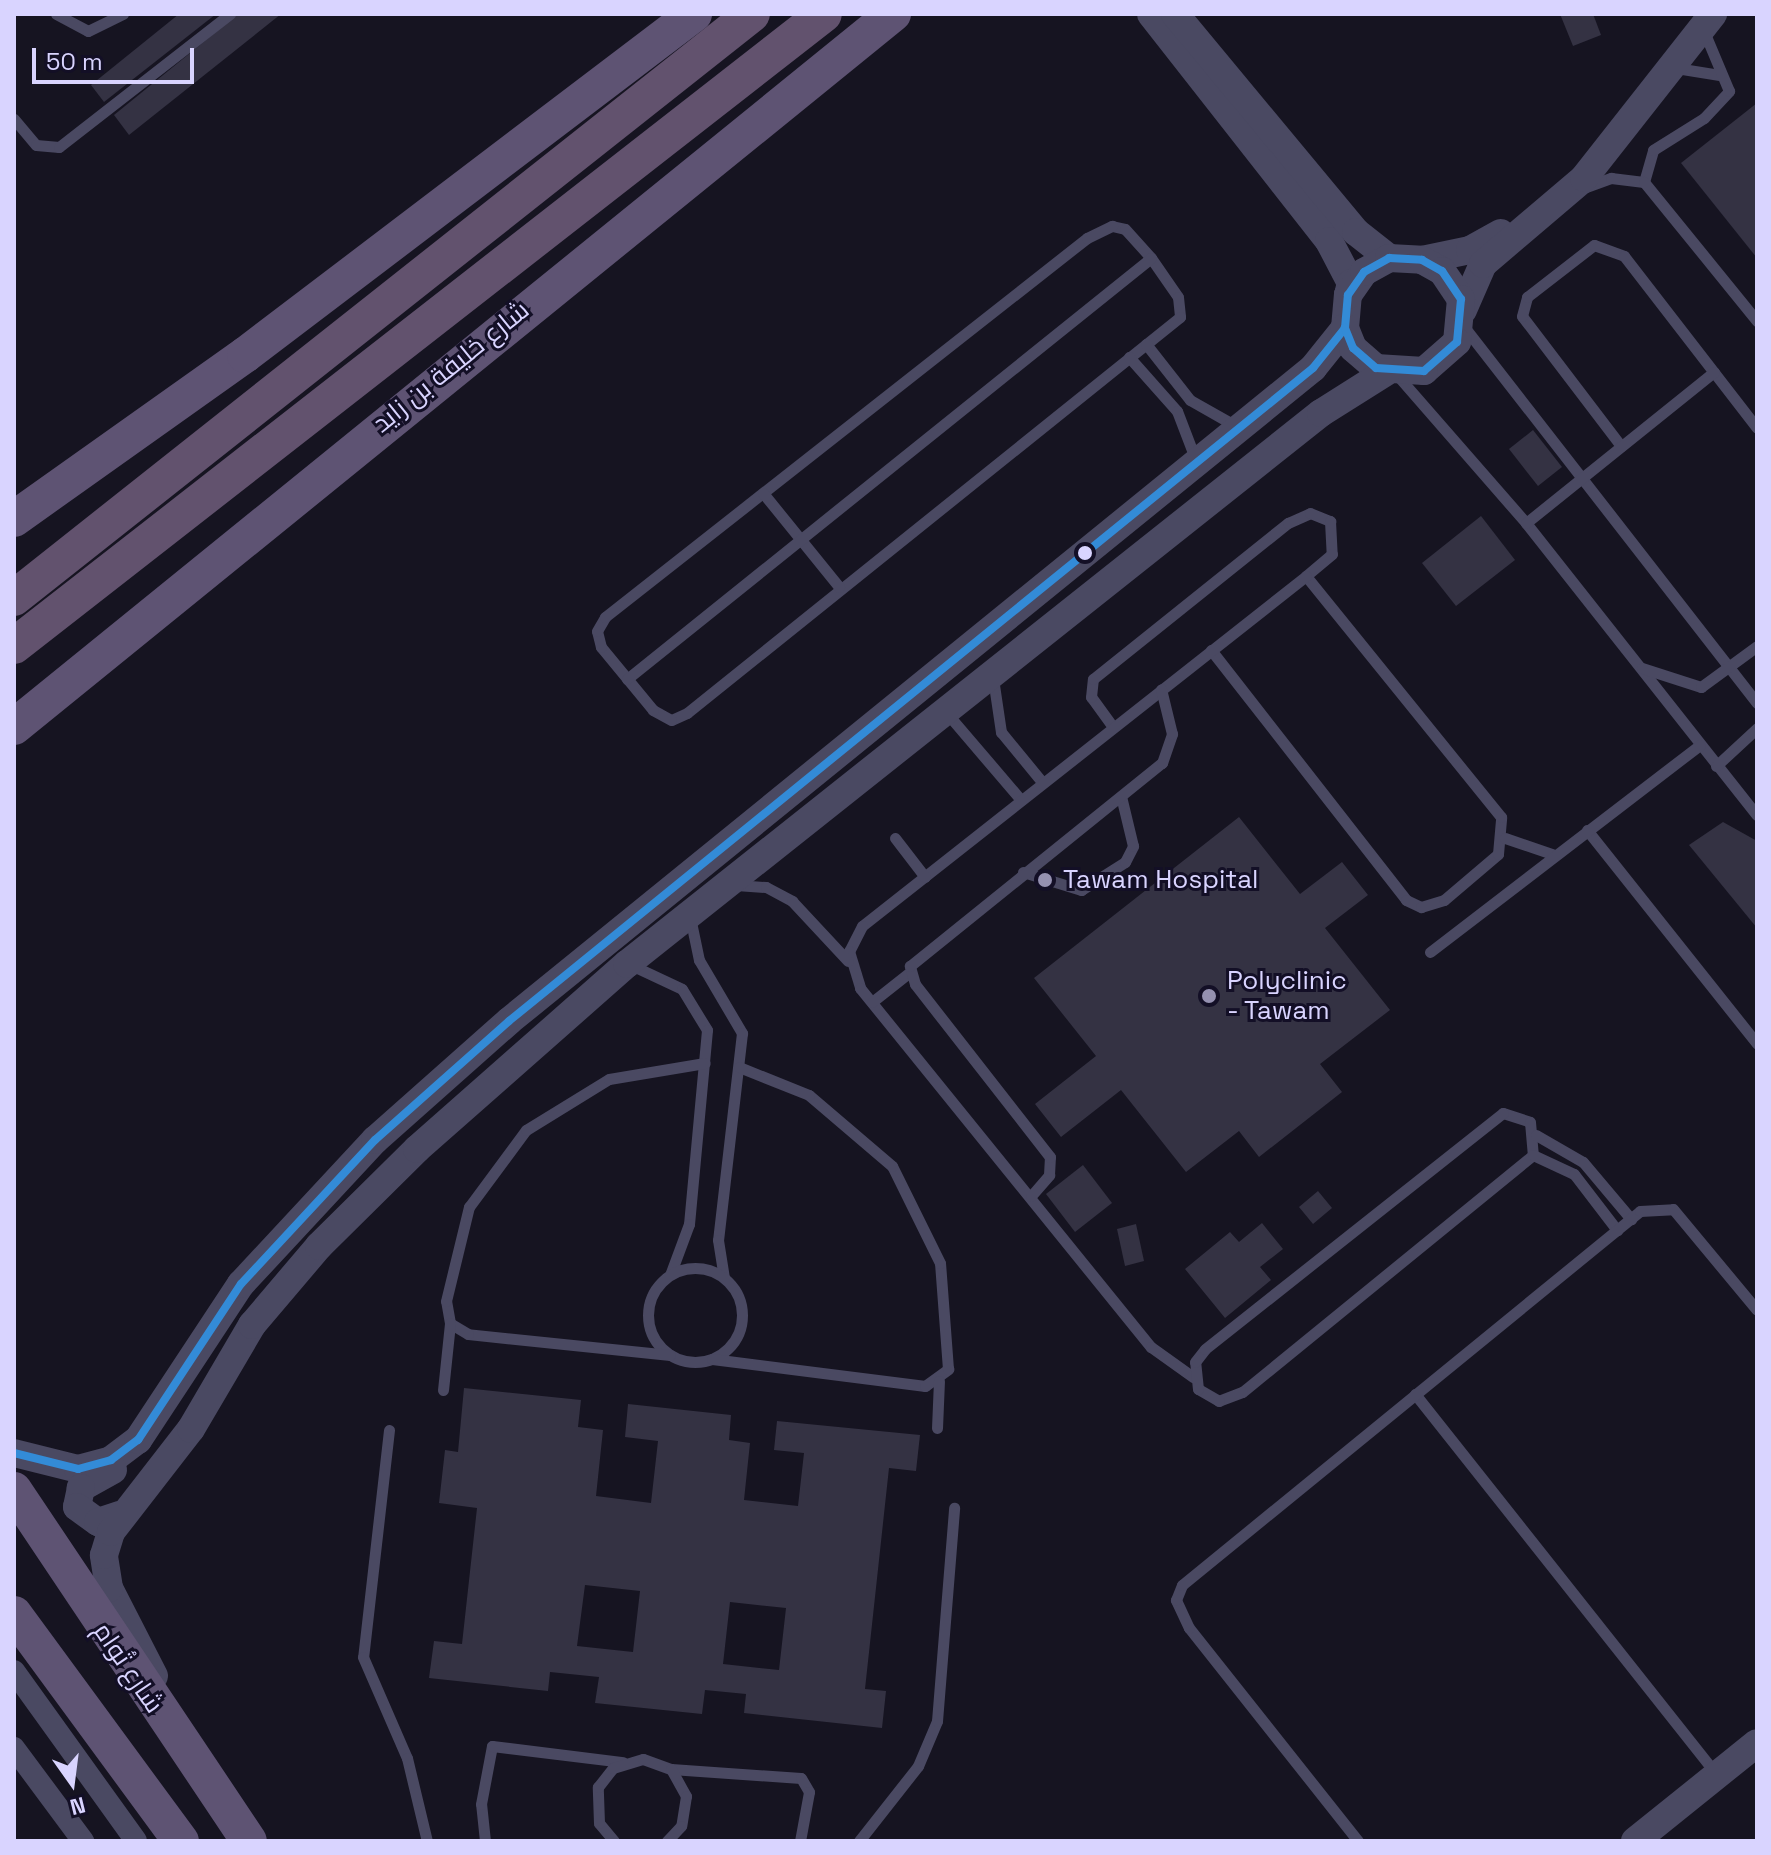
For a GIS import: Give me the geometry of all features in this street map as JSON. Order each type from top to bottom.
[{"type":"highway","points":[[14,598],[752,14]]},
{"type":"highway","name":"شارع خليفة بن زايد","points":[[14,646],[824,14]]},
{"type":"main road","points":[[14,519],[245,355],[694,14]]},
{"type":"main road","name":"شارع خليفة بن زايد","points":[[14,727],[893,14]]},
{"type":"main road","name":"شارع تُوام","points":[[14,1490],[166,1724],[249,1841]]},
{"type":"main road","points":[[14,1614],[181,1841]]},
{"type":"street","points":[[1151,14],[1329,241],[1351,283],[1345,328],[1360,356],[1391,373]]},
{"type":"street","points":[[1175,14],[1356,232],[1389,258]]},
{"type":"street","points":[[1348,295],[1364,272],[1389,258],[1422,260],[1497,237],[1553,189],[1703,18]]},
{"type":"street","points":[[166,1724],[153,1674],[105,1571],[106,1545],[120,1515],[177,1449],[252,1325],[295,1272],[417,1149],[627,964],[993,671],[1321,413],[1391,373],[1440,363],[1494,252],[1564,199],[1671,68],[1703,18]]},
{"type":"street","points":[[1422,260],[1450,279],[1462,318]]},
{"type":"street","points":[[120,1515],[91,1521],[80,1513],[78,1494],[135,1454],[241,1284],[394,1121],[1195,458],[1313,368],[1345,328]]},
{"type":"street","points":[[945,710],[941,685],[991,627]]},
{"type":"street","points":[[14,1453],[60,1469],[95,1466],[149,1428]]},
{"type":"street","points":[[14,1671],[136,1841]]},
{"type":"street","points":[[1635,1841],[1757,1743]]},
{"type":"street","points":[[14,1748],[83,1841]]},
{"type":"lane","points":[[56,14],[88,31],[123,14]]},
{"type":"lane","points":[[14,119],[36,145],[59,147],[230,14]]},
{"type":"lane","points":[[1644,182],[1653,150],[1726,95],[1703,18]]},
{"type":"lane","points":[[1671,68],[1719,75]]},
{"type":"lane","points":[[1564,199],[1611,178],[1644,182],[1757,321]]},
{"type":"lane","points":[[1112,226],[1125,229],[1151,258],[1182,311],[1146,344],[679,718],[662,718],[601,647],[599,623],[1087,238],[1112,226]]},
{"type":"lane","points":[[1621,446],[1525,326],[1527,297],[1594,245],[1618,250],[1757,428]]},
{"type":"lane","points":[[627,679],[1151,258]]},
{"type":"lane","points":[[1462,318],[1757,703]]},
{"type":"lane","points":[[1146,344],[1190,400],[1237,426]]},
{"type":"lane","points":[[1129,357],[1177,411],[1195,458]]},
{"type":"lane","points":[[1526,523],[1714,372]]},
{"type":"lane","points":[[1391,373],[1526,523],[1757,815]]},
{"type":"lane","points":[[763,493],[839,587]]},
{"type":"lane","points":[[848,961],[862,926],[1306,576],[1336,543],[1320,515],[1288,523],[1093,679],[1091,697],[1113,727]]},
{"type":"lane","points":[[1211,650],[1406,900],[1429,907],[1468,880],[1498,854],[1505,838],[1495,808],[1306,576]]},
{"type":"lane","points":[[1638,666],[1689,687],[1729,668],[1757,646]]},
{"type":"lane","points":[[993,671],[1001,732],[1042,782]]},
{"type":"lane","points":[[872,1002],[910,972],[916,956],[1121,796],[1168,754],[1172,734],[1161,689]]},
{"type":"lane","points":[[945,710],[1021,800]]},
{"type":"lane","points":[[1716,766],[1757,728]]},
{"type":"lane","points":[[1430,952],[1552,854],[1700,745]]},
{"type":"lane","points":[[1023,872],[1081,890],[1125,862],[1133,846],[1121,796]]},
{"type":"lane","points":[[1587,830],[1757,1044]]},
{"type":"lane","points":[[895,838],[925,877]]},
{"type":"lane","points":[[1505,838],[1552,854]]},
{"type":"lane","points":[[723,887],[752,884],[779,893],[848,961],[872,1002],[1151,1347],[1193,1377],[1207,1397],[1231,1399],[1533,1155],[1536,1135]]},
{"type":"lane","points":[[690,913],[699,960],[738,1019],[739,1067],[718,1240],[724,1276]]},
{"type":"lane","points":[[627,964],[670,979],[698,1008],[707,1030],[689,1224],[670,1275],[648,1315],[670,1355]]},
{"type":"lane","points":[[910,972],[1050,1157],[1049,1175],[1031,1196]]},
{"type":"lane","points":[[443,1390],[450,1323],[450,1269],[465,1217],[485,1179],[526,1130],[609,1079],[705,1063]]},
{"type":"lane","points":[[450,1323],[468,1334],[712,1359],[925,1386],[939,1381],[948,1369],[947,1299],[912,1196],[839,1115],[739,1067]]},
{"type":"lane","points":[[1193,1377],[1205,1349],[1491,1120],[1518,1114],[1536,1135],[1583,1162],[1631,1219]]},
{"type":"lane","points":[[1533,1155],[1574,1174],[1617,1230]]},
{"type":"lane","points":[[1358,1841],[1189,1628],[1176,1600],[1189,1577],[1617,1230],[1650,1207],[1673,1209],[1757,1310]]},
{"type":"lane","points":[[670,1275],[697,1267],[724,1276],[736,1289],[743,1321],[727,1350],[712,1359]]},
{"type":"lane","points":[[937,1428],[939,1381]]},
{"type":"lane","points":[[1415,1394],[1717,1776]]},
{"type":"lane","points":[[389,1430],[363,1657],[407,1758],[427,1841]]},
{"type":"lane","points":[[859,1841],[918,1766],[937,1721],[954,1508]]},
{"type":"lane","points":[[485,1841],[481,1804],[492,1746],[623,1762],[643,1759],[671,1769],[801,1778],[809,1792],[800,1841]]},
{"type":"lane","points":[[614,1841],[599,1823],[595,1799],[604,1777],[623,1762]]},
{"type":"lane","points":[[667,1841],[686,1811],[671,1769]]},
{"type":"building","points":[[179,14],[216,14],[104,102],[91,85]]},
{"type":"building","points":[[238,14],[281,14],[129,135],[114,115]]},
{"type":"building","points":[[1560,14],[1593,14],[1601,35],[1573,46]]},
{"type":"building","points":[[1757,103],[1757,258],[1681,163]]},
{"type":"building","points":[[1533,430],[1562,467],[1538,486],[1509,449]]},
{"type":"building","points":[[1481,516],[1515,560],[1456,606],[1422,563]]},
{"type":"building","points":[[1239,817],[1300,894],[1342,862],[1368,895],[1325,928],[1390,1010],[1320,1064],[1342,1092],[1259,1157],[1239,1131],[1186,1172],[1121,1090],[1061,1137],[1035,1104],[1096,1056],[1034,978]]},
{"type":"building","points":[[1723,822],[1757,841],[1757,928],[1689,845]]},
{"type":"building","points":[[1083,1165],[1112,1203],[1075,1232],[1046,1194]]},
{"type":"building","points":[[1318,1191],[1332,1208],[1313,1224],[1299,1207]]},
{"type":"building","points":[[1262,1223],[1283,1249],[1260,1267],[1271,1280],[1225,1318],[1185,1269],[1230,1232],[1239,1242]]},
{"type":"building","points":[[1136,1224],[1144,1261],[1125,1266],[1117,1229]]},
{"type":"building","points":[[464,1388],[581,1400],[578,1427],[603,1430],[596,1496],[651,1503],[658,1441],[625,1437],[628,1404],[731,1415],[729,1440],[750,1443],[744,1500],[798,1506],[804,1453],[774,1450],[777,1421],[920,1435],[916,1471],[889,1468],[865,1689],[886,1691],[882,1728],[744,1713],[746,1694],[705,1690],[702,1714],[595,1703],[599,1677],[550,1672],[548,1691],[429,1678],[434,1641],[462,1644],[477,1508],[439,1503],[445,1450],[458,1452]],"holes":[[[585,1585],[640,1591],[633,1652],[577,1646]],[[730,1602],[786,1608],[779,1670],[723,1664]]]},
{"type":"transit line","points":[[14,1453],[78,1469],[111,1460],[138,1440],[241,1284],[375,1140],[509,1021],[1313,368],[1345,328],[1348,295],[1364,272],[1389,258],[1422,260],[1442,271],[1461,299],[1457,342],[1424,371],[1376,368],[1353,348],[1345,328]]},
{"type":"place","name":"Tawam Hospital","points":[[1045,880]]},
{"type":"place","name":"Polyclinic - Tawam","points":[[1209,996]]}]
